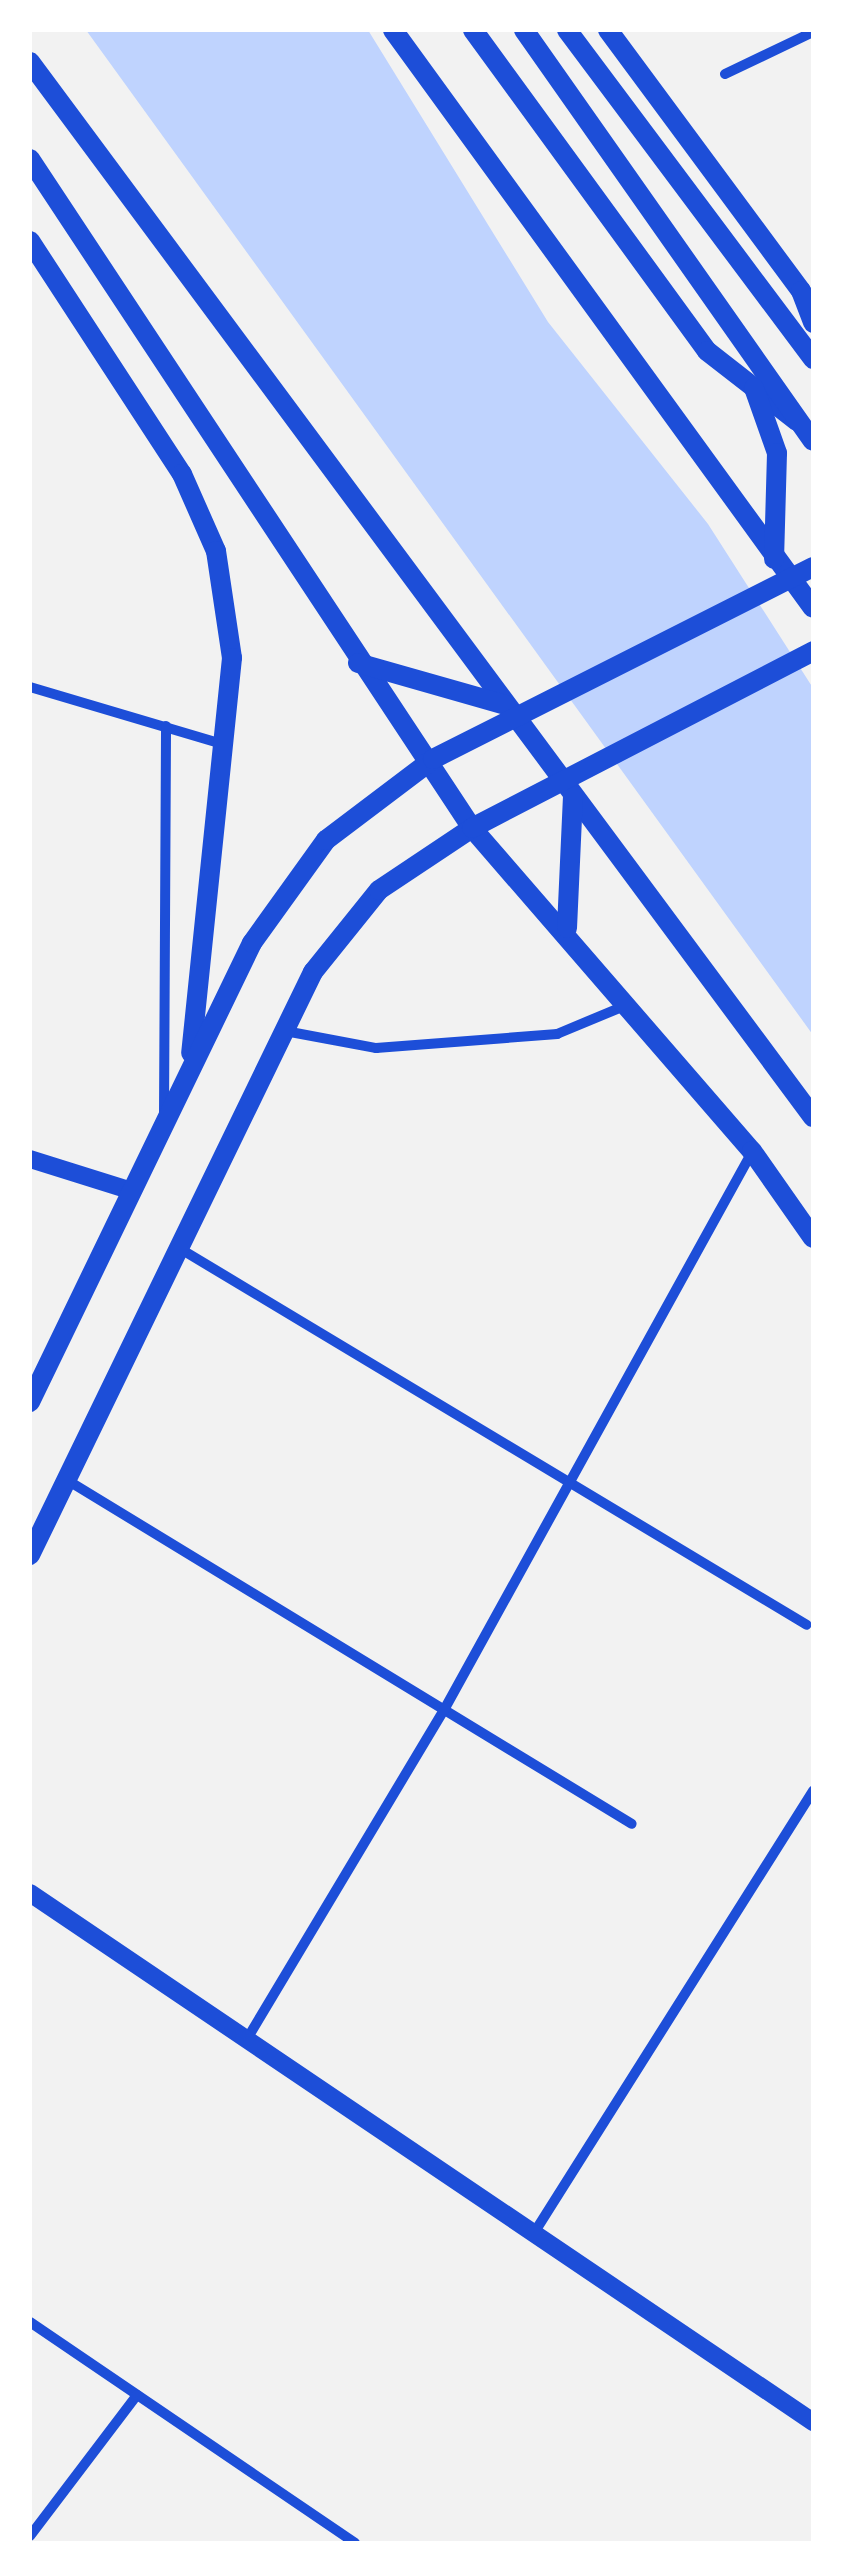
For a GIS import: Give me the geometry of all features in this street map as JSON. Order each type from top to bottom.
[{"type":"main road","points":[[393,30],[813,608]]},
{"type":"main road","points":[[473,30],[707,350],[798,421]]},
{"type":"main road","points":[[524,30],[813,441]]},
{"type":"main road","points":[[567,30],[813,359]]},
{"type":"main road","points":[[608,30],[801,291],[813,323]]},
{"type":"main road","points":[[30,62],[813,1117]]},
{"type":"main road","points":[[30,159],[358,662],[433,759],[472,828],[566,928],[622,1007],[752,1151],[813,1238]]},
{"type":"main road","points":[[30,241],[36,258],[182,474],[216,551],[232,658],[227,745],[188,1073]]},
{"type":"main road","points":[[753,386],[778,453],[772,584]]},
{"type":"main road","points":[[30,1402],[252,942],[326,840],[433,759],[531,712],[772,584],[813,567]]},
{"type":"main road","points":[[30,1555],[313,972],[379,890],[472,828],[813,652]]},
{"type":"main road","points":[[358,662],[531,712]]},
{"type":"main road","points":[[566,928],[574,775]]},
{"type":"street","points":[[725,74],[813,32]]},
{"type":"street","points":[[30,687],[227,745]]},
{"type":"street","points":[[164,1124],[166,726]]},
{"type":"street","points":[[284,1031],[376,1048],[557,1034],[622,1007]]},
{"type":"street","points":[[247,2040],[444,1710],[752,1151]]},
{"type":"street","points":[[30,1159],[132,1190]]},
{"type":"street","points":[[179,1248],[807,1624]]},
{"type":"street","points":[[66,1480],[632,1824]]},
{"type":"street","points":[[534,2233],[813,1791]]},
{"type":"street","points":[[30,1893],[813,2422]]},
{"type":"street","points":[[30,2322],[356,2543]]},
{"type":"street","points":[[30,2536],[137,2394]]},
{"type":"water","points":[[86,30],[368,30],[548,322],[708,524],[813,688],[813,1035]]}]
